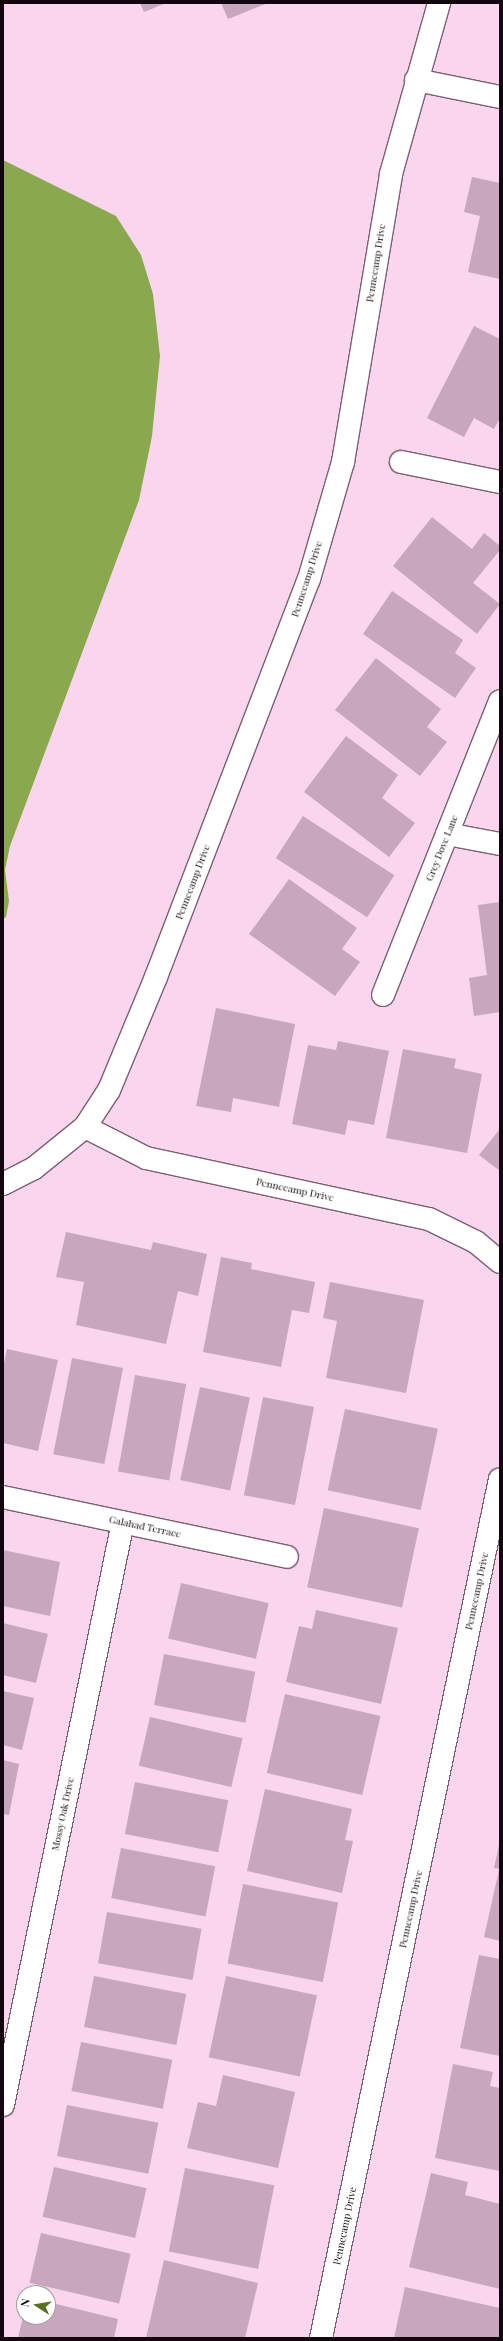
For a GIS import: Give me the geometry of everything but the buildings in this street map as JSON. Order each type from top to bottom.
[{"type":"street","name":"Pennecamp Drive","points":[[3,1184],[33,1169],[86,1127],[109,1090],[156,977],[309,579],[342,462],[391,174],[416,80],[439,3]]},
{"type":"street","points":[[416,80],[500,97]]},
{"type":"street","points":[[400,462],[500,482]]},
{"type":"street","name":"Grey Dove Lane","points":[[383,995],[500,701]]},
{"type":"street","points":[[447,834],[500,844]]},
{"type":"street","name":"Pennecamp Drive","points":[[86,1127],[146,1158],[429,1219],[476,1242],[500,1262]]},
{"type":"street","name":"Pennecamp Drive","points":[[321,2338],[500,1479]]},
{"type":"street","name":"Galahad Terrace","points":[[3,1497],[287,1557]]},
{"type":"street","name":"Mossy Oak Drive","points":[[3,2105],[123,1522]]},
{"type":"shaded area","points":[[3,160],[116,216],[141,255],[153,294],[160,356],[152,436],[139,500],[10,846],[5,870],[9,901],[6,917],[3,919]]}]
